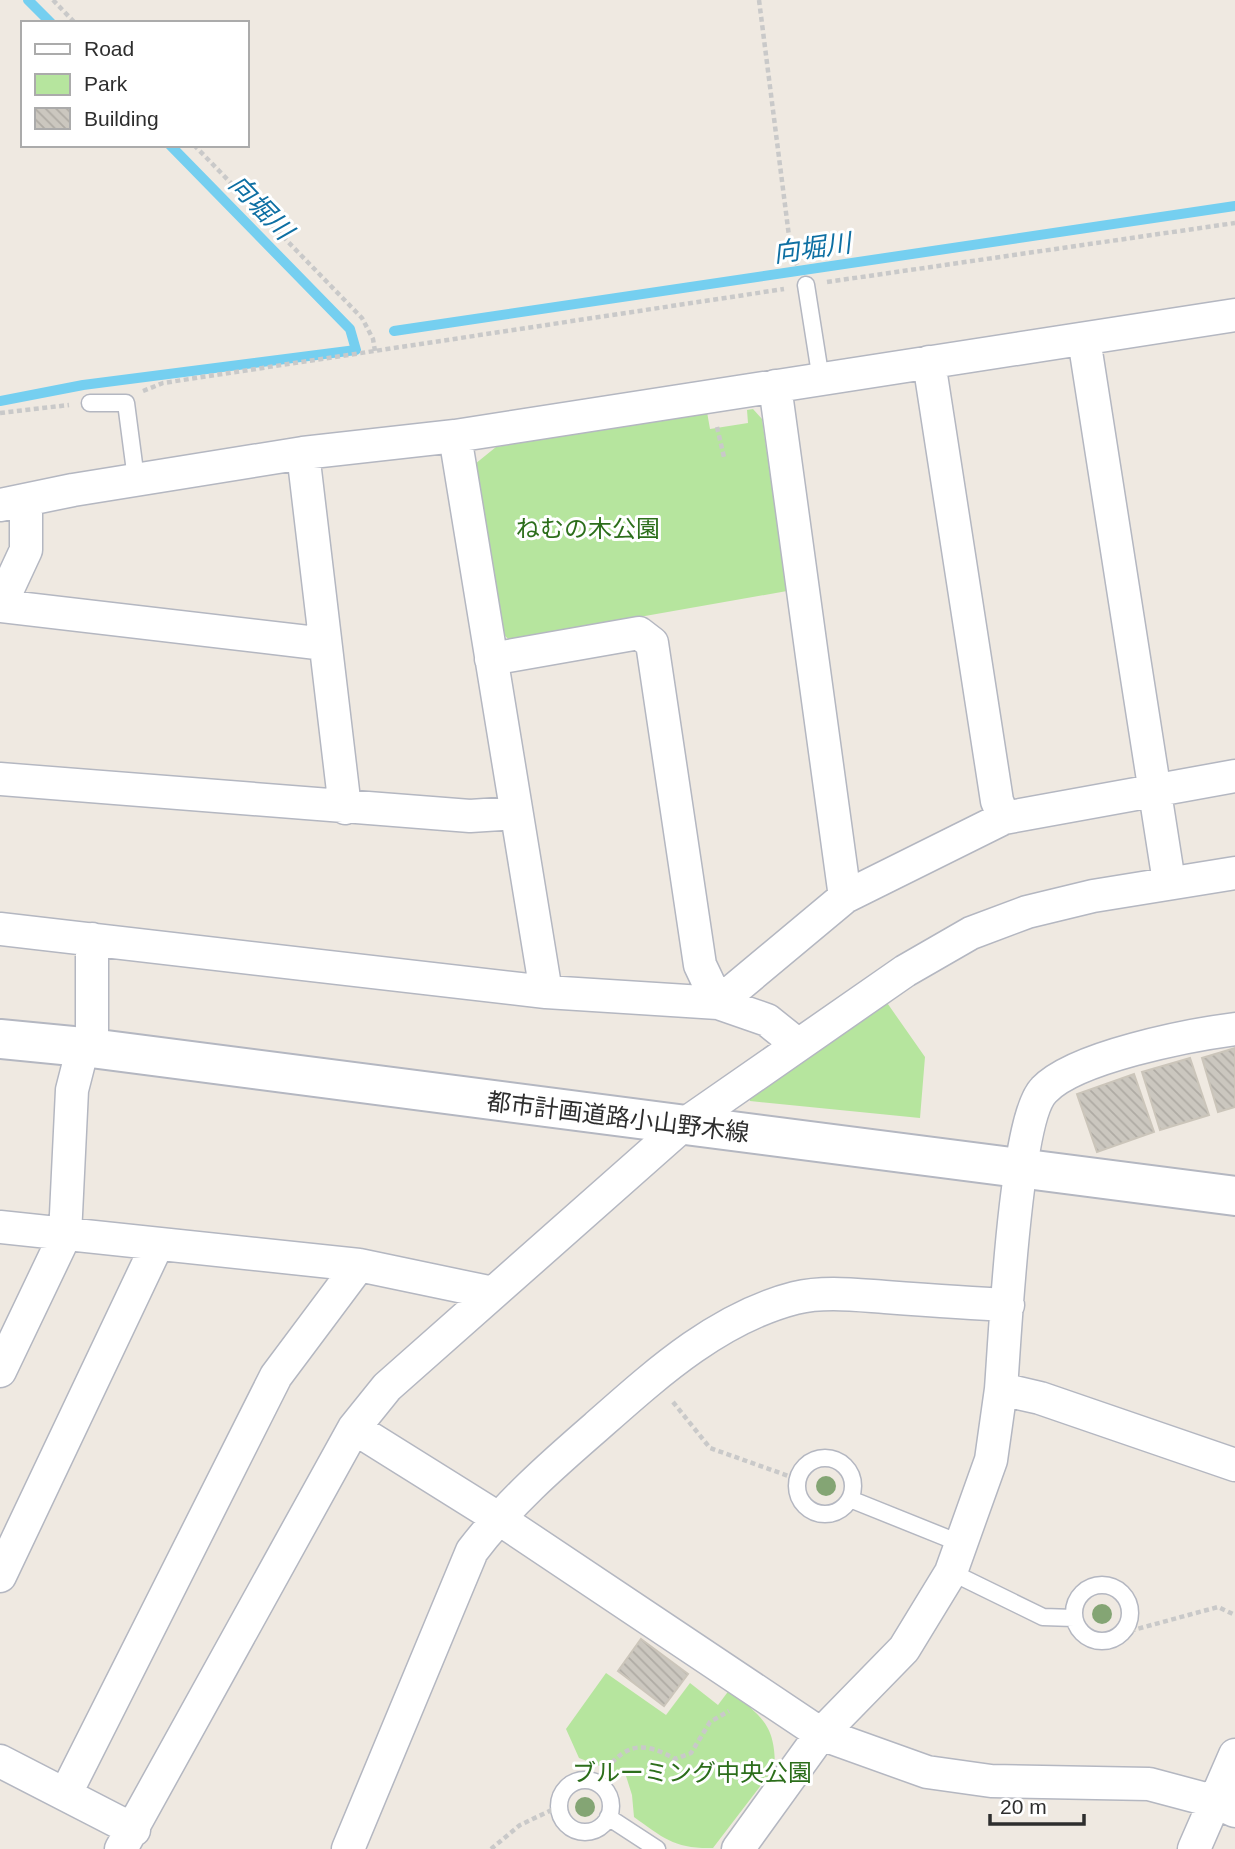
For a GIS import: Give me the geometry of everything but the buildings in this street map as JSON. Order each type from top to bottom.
[{"type":"street","points":[[325,644],[0,606],[26,550],[13,503],[303,453],[455,436],[1235,315]]},
{"type":"street","points":[[1084,339],[1170,882]]},
{"type":"street","points":[[929,362],[997,801],[1004,818]]},
{"type":"street","points":[[775,386],[845,897]]},
{"type":"street","points":[[455,436],[546,992]]},
{"type":"street","points":[[303,453],[345,808]]},
{"type":"street","points":[[491,659],[639,633],[652,643],[700,965],[718,1003]]},
{"type":"street","points":[[718,1003],[845,897],[1004,818],[1235,776]]},
{"type":"street","points":[[0,779],[345,808],[470,816],[516,813]]},
{"type":"street","points":[[0,1761],[66,1793],[127,1840],[355,1428],[387,1387],[682,1126],[905,971],[971,933],[1027,912],[1170,882],[1235,873]]},
{"type":"street","points":[[0,929],[546,992],[718,1003],[767,1020],[797,1044]]},
{"type":"street","points":[[0,1371],[65,1235],[72,1090],[83,1047],[92,1034],[92,939]]},
{"type":"street","points":[[738,1849],[821,1734],[904,1649],[957,1558],[991,1460],[1020,1169],[1034,1106],[1043,1090],[1070,1072],[1200,1034],[1235,1029]]},
{"type":"street","name":"都市計画道路小山野木線","points":[[0,1040],[83,1047],[1235,1196]]},
{"type":"street","points":[[0,1227],[359,1265],[493,1293]]},
{"type":"street","points":[[0,1576],[157,1245]]},
{"type":"street","points":[[66,1793],[276,1376],[359,1265]]},
{"type":"street","points":[[348,1849],[472,1551],[498,1518],[531,1484],[653,1377],[705,1339],[756,1311],[797,1298],[835,1294],[1008,1305]]},
{"type":"street","points":[[1000,1389],[1040,1398],[1235,1465]]},
{"type":"street","points":[[355,1428],[498,1518],[821,1734],[927,1772],[991,1781],[1149,1784],[1224,1806]]},
{"type":"street","points":[[1194,1849],[1224,1806],[1235,1755]]},
{"type":"lane","points":[[806,285],[821,380]]},
{"type":"lane","points":[[90,403],[126,403],[136,480]]},
{"type":"lane","points":[[817,1458],[836,1460],[844,1465],[853,1481],[850,1499],[838,1511],[821,1514],[812,1511],[799,1499],[797,1479],[808,1463],[817,1458]]},
{"type":"lane","points":[[850,1499],[957,1558],[1043,1617],[1074,1618]]},
{"type":"lane","points":[[1103,1585],[1113,1587],[1121,1593],[1130,1609],[1127,1626],[1122,1633],[1107,1641],[1089,1639],[1082,1634],[1074,1618],[1074,1606],[1085,1590],[1103,1585]]},
{"type":"lane","points":[[578,1781],[595,1782],[608,1794],[611,1811],[595,1831],[578,1832],[564,1823],[558,1807],[564,1791],[570,1785],[578,1781]]},
{"type":"lane","points":[[608,1817],[657,1849]]},
{"type":"path","points":[[53,0],[73,21]]},
{"type":"path","points":[[759,0],[791,252],[806,285]]},
{"type":"path","points":[[196,147],[362,318],[373,339],[375,351]]},
{"type":"path","points":[[126,403],[147,389],[163,383],[1235,223]]},
{"type":"path","points":[[0,413],[90,403]]},
{"type":"path","points":[[653,1377],[710,1448],[797,1479]]},
{"type":"path","points":[[1122,1633],[1218,1607],[1235,1615]]},
{"type":"path","points":[[595,1782],[629,1748],[640,1744],[675,1759],[691,1753],[710,1722],[742,1701],[753,1689]]},
{"type":"path","points":[[491,1849],[520,1825],[558,1807]]},
{"type":"green space","name":"ねむの木公園","points":[[753,409],[762,419],[787,591],[509,640],[496,626],[475,464],[496,447],[707,412],[710,429],[748,423],[747,410]]},
{"type":"green space","points":[[883,997],[925,1057],[920,1118],[750,1101],[748,1091]]},
{"type":"green space","name":"ブルーミング中央公園","points":[[606,1673],[666,1715],[690,1683],[718,1705],[730,1689],[757,1714],[769,1730],[775,1767],[713,1848],[689,1847],[670,1841],[653,1831],[634,1817],[632,1795],[626,1776],[579,1758],[566,1729]]},
{"type":"waterway","name":"向堀川","points":[[28,0],[49,21]]},
{"type":"waterway","points":[[0,401],[83,385],[356,350],[350,329],[172,147]]},
{"type":"waterway","name":"向堀川","points":[[394,331],[1235,206]]}]
